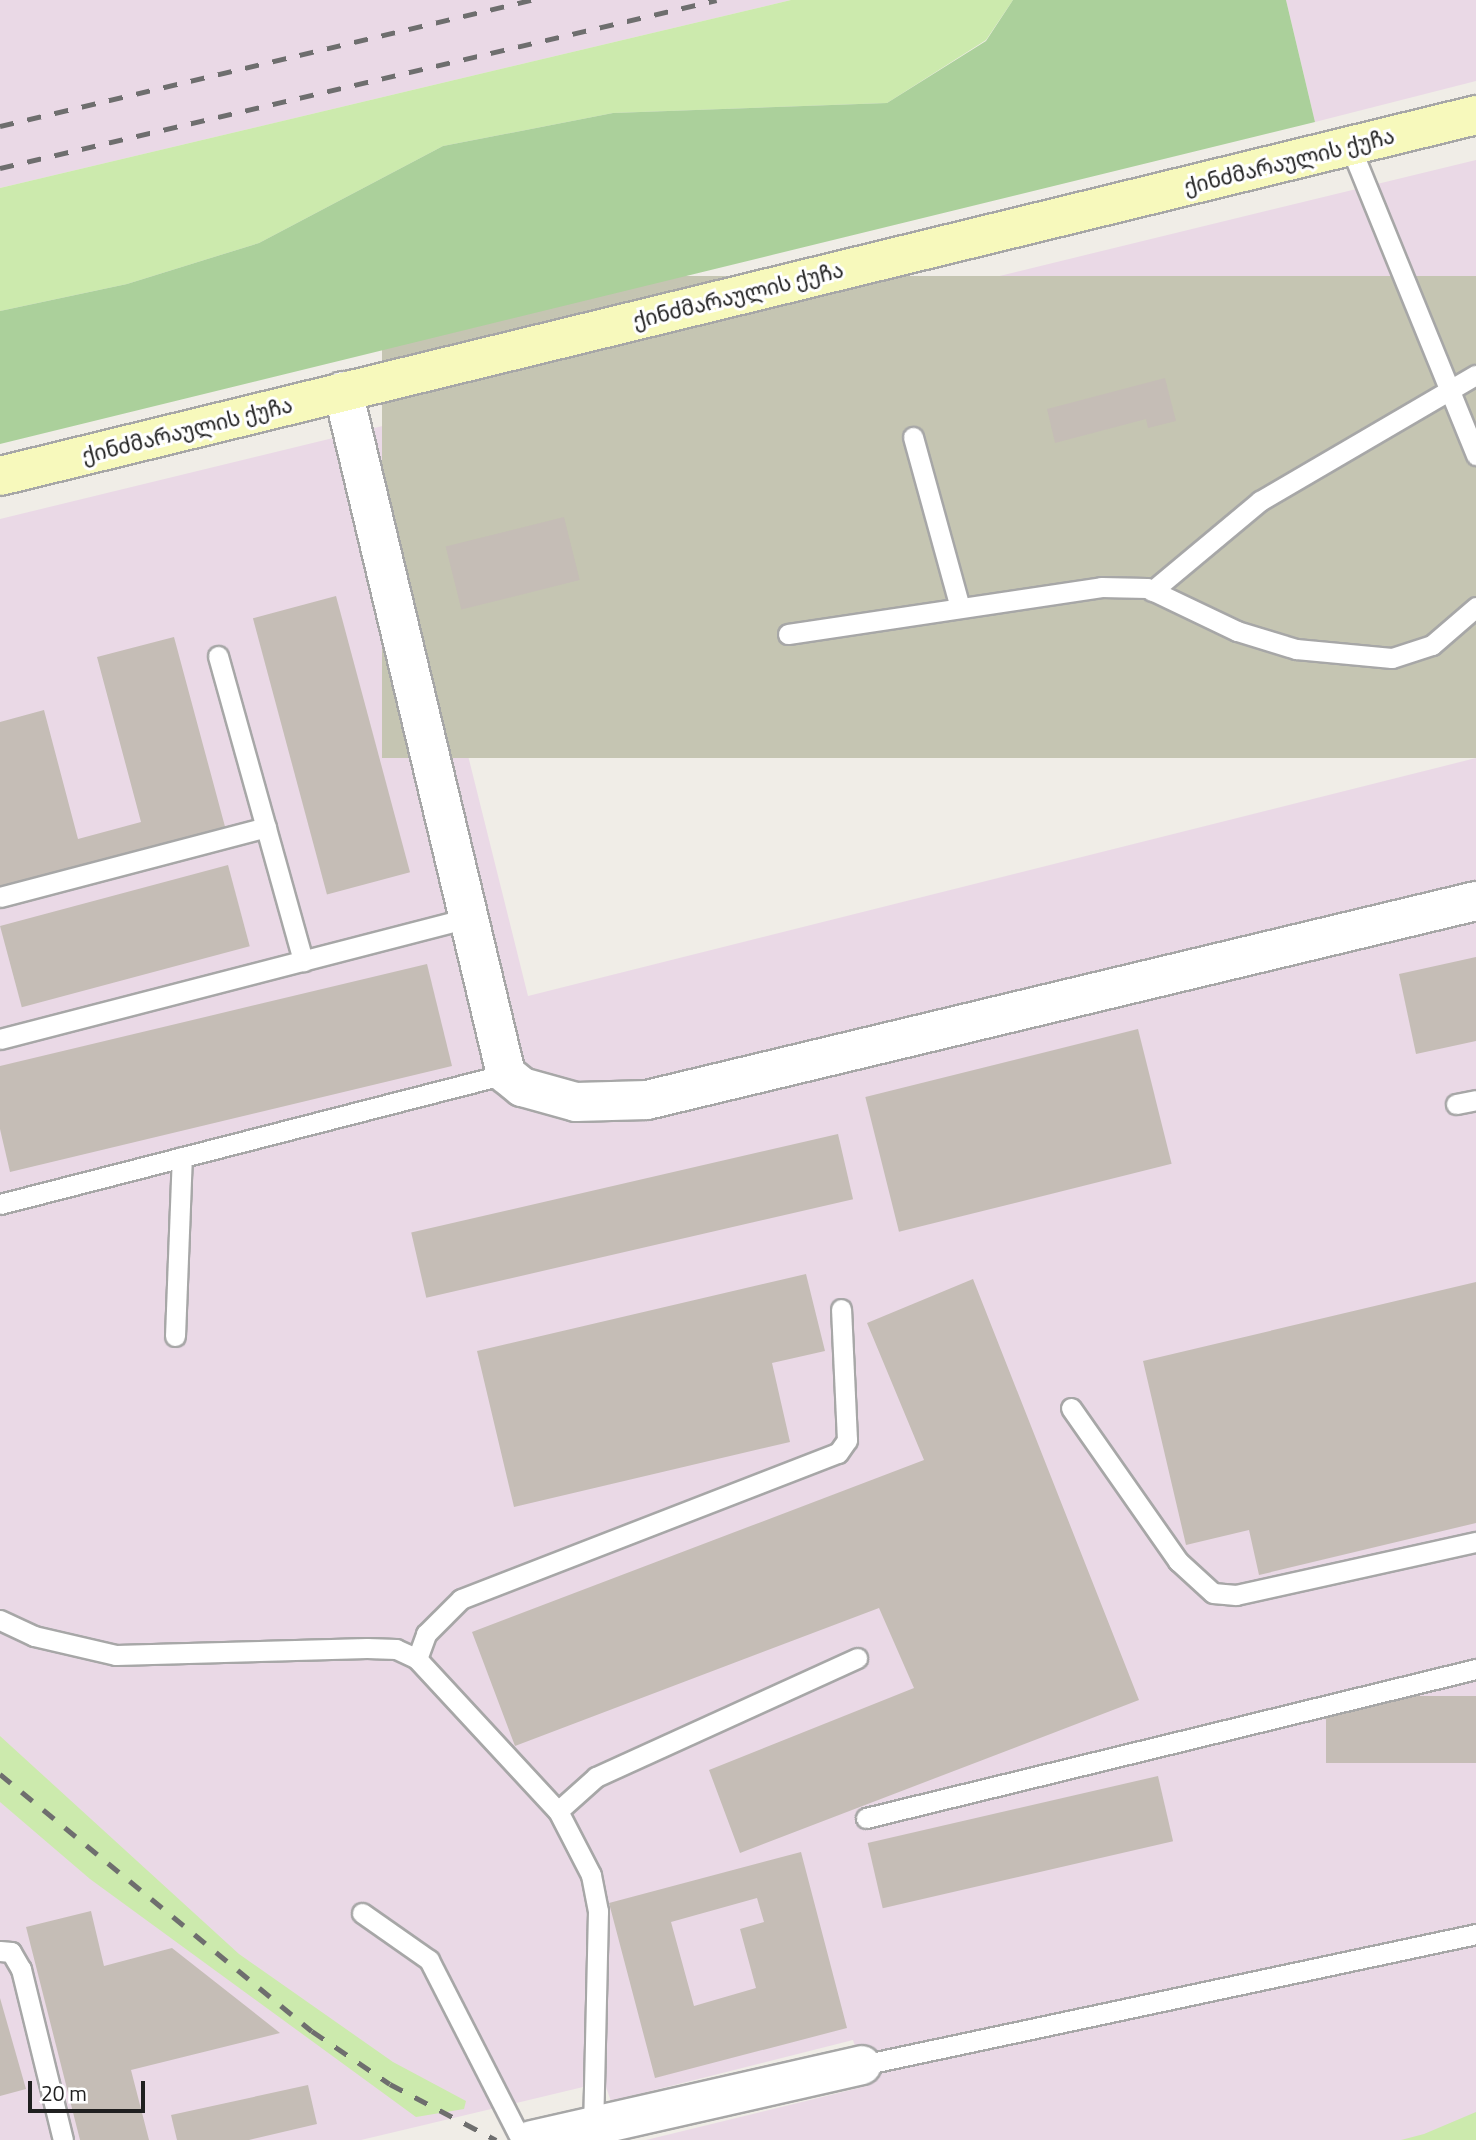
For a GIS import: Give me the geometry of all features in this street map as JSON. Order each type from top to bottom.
[{"type":"main road","name":"ქინძმარაულის ქუჩა","points":[[0,476],[1476,115]]},
{"type":"street","points":[[343,391],[506,1074],[545,1098],[614,1104],[647,1100],[1476,901]]},
{"type":"street","points":[[532,2140],[862,2065]]},
{"type":"lane","points":[[1350,146],[1476,455]]},
{"type":"lane","points":[[1152,591],[1260,500],[1452,392],[1476,375]]},
{"type":"lane","points":[[913,437],[960,608]]},
{"type":"lane","points":[[788,634],[1101,587],[1152,591],[1296,649],[1392,658],[1433,645],[1476,607]]},
{"type":"lane","points":[[218,656],[303,961]]},
{"type":"lane","points":[[0,897],[266,827]]},
{"type":"lane","points":[[0,1039],[468,918]]},
{"type":"lane","points":[[0,1204],[506,1074]]},
{"type":"lane","points":[[1456,1104],[1476,1100]]},
{"type":"lane","points":[[176,1336],[182,1157]]},
{"type":"lane","points":[[417,1659],[426,1634],[461,1599],[838,1453],[847,1440],[841,1309]]},
{"type":"lane","points":[[1071,1408],[1178,1561],[1213,1593],[1236,1595],[1476,1542]]},
{"type":"lane","points":[[0,1620],[34,1636],[116,1654],[367,1648],[396,1649],[417,1659],[558,1811],[591,1875],[598,1910],[593,2126]]},
{"type":"lane","points":[[558,1811],[596,1777],[857,1658]]},
{"type":"lane","points":[[866,1818],[1476,1669]]},
{"type":"lane","points":[[362,1913],[429,1960],[521,2140]]},
{"type":"lane","points":[[862,2065],[1476,1934]]},
{"type":"lane","points":[[0,1951],[11,1952],[22,1969],[62,2140]]},
{"type":"shaded area","points":[[0,0],[791,0],[0,188]]},
{"type":"shaded area","points":[[1286,0],[1476,0],[1476,81],[1315,122]]},
{"type":"shaded area","points":[[1476,160],[1476,276],[415,543],[528,996],[1476,758],[1476,2140],[646,2140],[867,2086],[853,2040],[611,2101],[604,2082],[361,2140],[0,2140],[0,519]]},
{"type":"shaded area","points":[[382,276],[1476,276],[1476,758],[382,758]]},
{"type":"green space","points":[[791,0],[1013,0],[986,40],[887,103],[613,113],[443,146],[259,243],[127,284],[0,311],[0,188]]},
{"type":"green space","points":[[1013,0],[1286,0],[1315,122],[0,444],[0,311],[127,284],[259,243],[443,146],[613,113],[887,103],[986,41]]},
{"type":"green space","points":[[0,1736],[239,1954],[393,2062],[466,2101],[464,2109],[416,2117],[90,1879],[0,1802]]},
{"type":"green space","points":[[1476,2112],[1476,2140],[1401,2140],[1424,2134]]},
{"type":"building","points":[[1165,378],[1176,421],[1148,428],[1146,419],[1055,443],[1047,409]]},
{"type":"building","points":[[564,517],[580,580],[461,610],[446,547]]},
{"type":"building","points":[[336,596],[410,872],[327,895],[253,618]]},
{"type":"building","points":[[174,637],[227,834],[0,895],[0,722],[44,710],[78,839],[141,822],[97,657]]},
{"type":"building","points":[[228,865],[250,946],[22,1007],[0,926]]},
{"type":"building","points":[[1476,957],[1476,1041],[1416,1054],[1399,974]]},
{"type":"building","points":[[427,964],[452,1066],[10,1172],[0,1129],[0,1066]]},
{"type":"building","points":[[1138,1029],[1172,1164],[899,1232],[865,1097]]},
{"type":"building","points":[[838,1134],[853,1199],[426,1298],[411,1233]]},
{"type":"building","points":[[806,1274],[825,1351],[772,1363],[790,1442],[514,1507],[477,1351]]},
{"type":"building","points":[[973,1279],[1139,1700],[740,1853],[709,1770],[914,1688],[879,1608],[515,1746],[472,1632],[924,1460],[867,1323]]},
{"type":"building","points":[[1476,1282],[1476,1523],[1259,1575],[1249,1530],[1186,1545],[1143,1361]]},
{"type":"building","points":[[1326,1696],[1476,1696],[1476,1763],[1326,1763]]},
{"type":"building","points":[[1158,1776],[1173,1841],[883,1908],[868,1843]]},
{"type":"building","points":[[801,1852],[847,2028],[655,2078],[609,1903]],"holes":[[[757,1898],[764,1922],[740,1929],[756,1988],[694,2006],[671,1922]]]},
{"type":"building","points":[[91,1911],[104,1966],[172,1948],[280,2033],[131,2070],[149,2140],[80,2140],[26,1927]]},
{"type":"building","points":[[0,1998],[26,2089],[0,2096]]},
{"type":"building","points":[[308,2085],[317,2124],[249,2140],[177,2140],[171,2115]]},
{"type":"railway","points":[[0,126],[531,0]]},
{"type":"railway","points":[[0,168],[717,0]]},
{"type":"railway","points":[[0,1774],[312,2031],[390,2084],[496,2140]]}]
